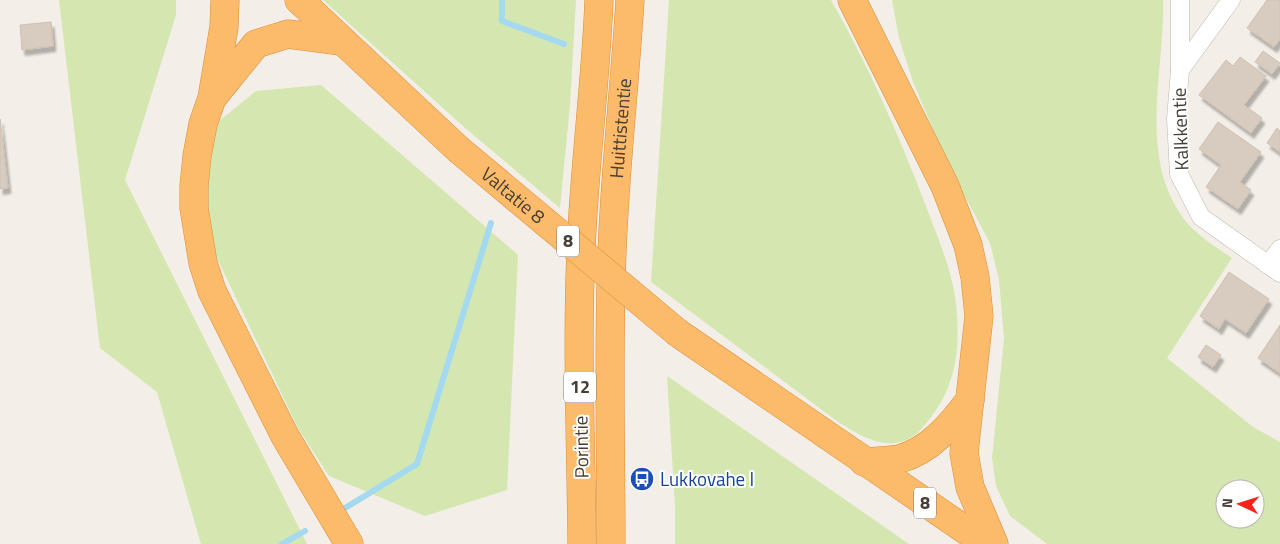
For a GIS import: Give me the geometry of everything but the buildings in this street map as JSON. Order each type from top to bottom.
[{"type":"highway","points":[[225,0],[224,27],[212,98],[200,140],[194,186],[194,208],[203,262],[212,291],[285,436],[349,543]]},
{"type":"highway","name":"Valtatie 8","points":[[299,0],[458,148],[678,333],[864,462]]},
{"type":"highway","name":"Huittistentie","points":[[582,231],[597,61],[599,0]]},
{"type":"highway","name":"Huittistentie","points":[[612,255],[615,173],[626,65],[630,0]]},
{"type":"highway","points":[[852,0],[945,186],[968,245],[975,276],[978,316],[964,453],[970,487],[994,544]]},
{"type":"highway","points":[[212,98],[256,44],[288,34],[341,41]]},
{"type":"highway","name":"Porintie","points":[[582,231],[580,392],[582,544]]},
{"type":"highway","name":"Porintie","points":[[611,544],[612,255]]},
{"type":"highway","points":[[864,462],[900,458],[922,448],[947,430],[971,399]]},
{"type":"highway","name":"8","points":[[864,462],[986,544]]},
{"type":"street","name":"Kalkkentie","points":[[1180,0],[1180,70],[1176,119],[1179,174],[1201,217],[1274,269]]},
{"type":"street","points":[[1180,70],[1231,0]]},
{"type":"street","points":[[1274,269],[1280,249]]},
{"type":"green space","points":[[59,0],[176,0],[176,15],[125,180],[307,544],[201,544],[157,392],[100,348]]},
{"type":"green space","points":[[323,0],[576,0],[570,105],[560,208],[464,127]]},
{"type":"green space","points":[[669,0],[831,0],[871,77],[895,129],[937,235],[956,301],[958,330],[956,360],[948,387],[934,413],[914,436],[902,442],[891,443],[879,442],[856,433],[834,419],[651,282]]},
{"type":"green space","points":[[892,0],[1163,0],[1157,113],[1157,141],[1161,168],[1170,194],[1184,219],[1200,235],[1232,258],[1167,358],[1253,427],[1280,442],[1280,544],[1047,544],[1010,516],[996,486],[992,458],[1004,338],[999,280],[990,243],[949,167],[913,82],[899,38]]},
{"type":"green space","points":[[321,85],[518,255],[507,490],[425,516],[329,476],[298,428],[215,254],[207,205],[208,163],[218,122],[256,91]]},
{"type":"green space","points":[[667,376],[909,544],[675,544],[675,506]]},
{"type":"waterway","points":[[502,0],[502,21],[564,44]]},
{"type":"waterway","points":[[345,508],[417,464],[491,223]]},
{"type":"waterway","points":[[282,544],[305,531]]},
{"type":"place","name":"Lukkovahe I","points":[[642,479]]}]
